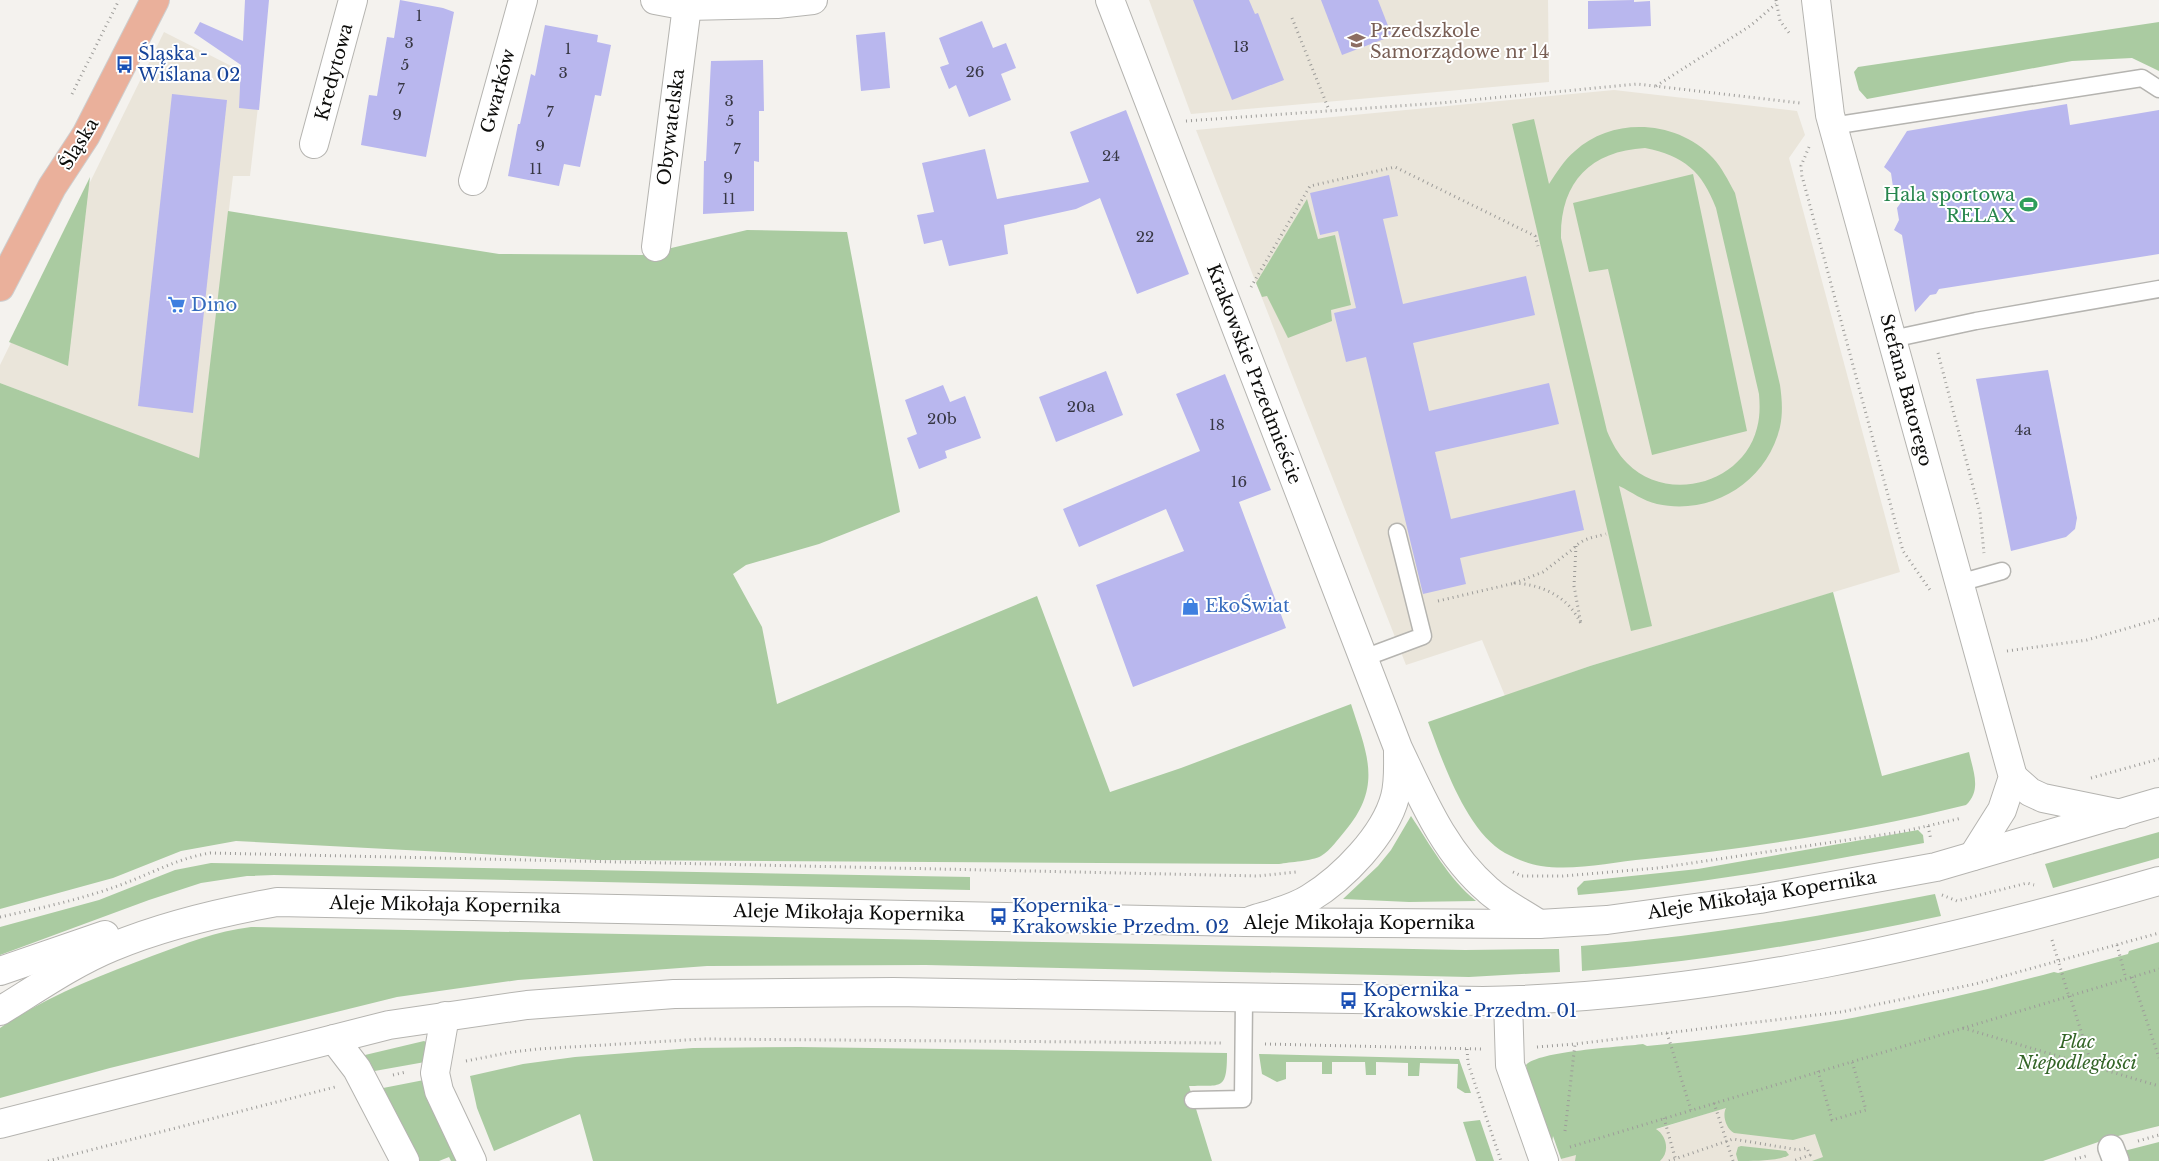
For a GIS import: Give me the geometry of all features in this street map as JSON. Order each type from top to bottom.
[{"type":"main road","name":"Śląska","points":[[0,287],[52,187],[86,135],[155,0]]},
{"type":"main road","name":"Kredytowa","points":[[314,144],[353,0]]},
{"type":"main road","name":"Gwarków","points":[[473,181],[522,0]]},
{"type":"main road","points":[[655,0],[687,6],[724,2],[777,4],[813,0]]},
{"type":"main road","name":"Krakowskie Przedmieście","points":[[1110,0],[1398,748],[1439,831],[1466,867],[1488,891],[1539,924]]},
{"type":"main road","name":"Stefana Batorego","points":[[1816,0],[1823,132],[1892,339],[2013,777]]},
{"type":"main road","name":"Obywatelska","points":[[656,247],[687,6]]},
{"type":"main road","name":"Krakowskie Przedmieście","points":[[1244,922],[1290,908],[1310,898],[1342,874],[1369,844],[1391,811],[1396,796],[1398,748]]},
{"type":"main road","points":[[1973,856],[2002,810],[2013,777],[2030,792],[2043,798],[2121,814]]},
{"type":"main road","name":"Aleje Mikołaja Kopernika","points":[[0,1011],[66,970],[112,947],[210,914],[277,902],[1244,922],[1539,924],[1607,920],[1750,900],[1936,866],[2159,802]]},
{"type":"main road","points":[[0,1124],[389,1025],[527,1005],[674,994],[893,992],[1508,1001],[1572,997],[1712,982],[1851,957],[2044,914],[2159,881]]},
{"type":"main road","points":[[0,971],[182,910],[220,901],[277,902]]},
{"type":"main road","points":[[1508,1001],[1509,1049],[1512,1070],[1553,1155]]},
{"type":"main road","points":[[445,1016],[435,1066],[439,1091],[472,1161]]},
{"type":"main road","points":[[334,1039],[351,1060],[404,1161]]},
{"type":"lane","points":[[1823,132],[2142,78],[2159,89]]},
{"type":"lane","points":[[1892,339],[1976,321],[2159,289]]},
{"type":"lane","points":[[1364,658],[1423,636],[1397,532]]},
{"type":"lane","points":[[1959,583],[2002,570]]},
{"type":"lane","points":[[1193,1100],[1243,1099],[1244,998]]},
{"type":"path","points":[[1655,86],[1690,66],[1750,26],[1777,4]]},
{"type":"path","points":[[1292,18],[1329,110]]},
{"type":"path","points":[[1157,122],[1440,103],[1637,84],[1808,104]]},
{"type":"path","points":[[1823,132],[1804,158],[1801,166],[1802,176],[1903,552],[1931,592]]},
{"type":"path","points":[[1249,290],[1310,186],[1395,167],[1535,236],[1538,246]]},
{"type":"path","points":[[1416,606],[1515,583],[1543,572],[1581,540],[1606,534]]},
{"type":"path","points":[[1515,583],[1529,584],[1561,598],[1573,610],[1580,624],[1574,586],[1576,546]]},
{"type":"path","points":[[2004,651],[2087,640],[2159,619]]},
{"type":"path","points":[[2088,778],[2159,758]]},
{"type":"path","points":[[1508,869],[1522,876],[1563,876],[1658,868],[1928,826],[1969,816]]},
{"type":"path","points":[[1928,826],[1942,896],[1957,901],[2027,883],[2035,886],[2092,1067]]},
{"type":"path","points":[[0,917],[72,900],[122,884],[185,858],[210,853],[1249,876],[1276,875],[1304,870]]},
{"type":"path","points":[[48,1161],[362,1080],[512,1052],[538,1049],[703,1039],[1244,1044],[1509,1049],[1667,1034],[1841,1012],[1976,984],[2159,933]]},
{"type":"path","points":[[2117,945],[2126,979]]},
{"type":"path","points":[[1553,1155],[1690,1110],[2159,969]]},
{"type":"path","points":[[2132,977],[2159,1058]]},
{"type":"path","points":[[1962,1028],[2159,1086]]},
{"type":"path","points":[[1667,1034],[1690,1110]]},
{"type":"path","points":[[1564,1140],[1575,1044]]},
{"type":"path","points":[[1467,1049],[1468,1063],[1501,1161]]},
{"type":"path","points":[[1818,1071],[1832,1120],[1866,1110],[1852,1061]]},
{"type":"path","points":[[1714,1103],[1733,1161]]},
{"type":"path","points":[[1664,1118],[1676,1160]]},
{"type":"path","points":[[1669,1161],[1733,1140],[1799,1150],[1807,1148],[1810,1155],[1793,1161]]},
{"type":"shaded area","name":"Przedszkole Samorządowe nr 14","points":[[1149,0],[1548,0],[1549,82],[1191,114]]},
{"type":"shaded area","points":[[164,32],[261,81],[250,176],[233,176],[199,459],[0,383],[0,365]]},
{"type":"shaded area","points":[[1614,90],[1797,111],[1805,135],[1789,158],[1900,572],[1590,666],[1505,696],[1482,640],[1406,665],[1196,130]]},
{"type":"shaded area","points":[[1808,1082],[1836,1161],[1562,1161],[1561,1159]]},
{"type":"green space","points":[[2159,22],[2159,71],[2132,58],[2072,61],[1867,99],[1859,90],[1854,72],[1858,67]]},
{"type":"green space","points":[[1534,119],[1549,184],[1567,158],[1590,140],[1608,132],[1626,128],[1645,127],[1664,130],[1682,136],[1699,145],[1713,158],[1725,174],[1735,193],[1780,385],[1782,416],[1780,427],[1773,447],[1763,464],[1750,479],[1734,491],[1717,499],[1698,505],[1657,504],[1642,499],[1619,486],[1652,626],[1631,631],[1512,124]],"holes":[[[1645,148],[1659,151],[1690,167],[1698,175],[1711,195],[1716,208],[1759,394],[1757,428],[1749,447],[1736,463],[1720,474],[1702,482],[1682,485],[1662,483],[1643,476],[1624,460],[1611,440],[1607,431],[1561,238],[1562,218],[1566,201],[1573,186],[1594,163],[1626,150]]]},
{"type":"green space","points":[[1693,174],[1747,431],[1652,455],[1608,269],[1589,272],[1573,203]]},
{"type":"green space","points":[[90,177],[68,366],[9,342]]},
{"type":"green space","points":[[1307,199],[1318,239],[1335,235],[1351,305],[1331,310],[1332,321],[1288,338],[1267,296],[1262,297],[1256,283]]},
{"type":"green space","points":[[228,211],[499,254],[642,255],[747,230],[847,232],[900,512],[819,544],[746,565],[733,574],[762,627],[777,704],[1037,596],[1110,792],[1181,768],[1351,704],[1366,754],[1368,769],[1368,784],[1357,815],[1328,851],[1321,856],[1279,864],[596,860],[236,841],[181,851],[113,878],[0,909],[0,383],[199,458]]},
{"type":"green space","points":[[1833,592],[1882,776],[1969,752],[1975,787],[1971,799],[1966,805],[1847,831],[1767,844],[1593,866],[1567,867],[1536,865],[1505,853],[1491,843],[1467,812],[1449,775],[1428,722],[1590,666]]},
{"type":"green space","points":[[1411,816],[1448,872],[1476,901],[1409,902],[1343,899],[1378,866],[1391,850]]},
{"type":"green space","points":[[1918,830],[1923,835],[1924,843],[1709,880],[1578,895],[1577,888],[1584,881],[1698,869]]},
{"type":"green space","points":[[2159,832],[2159,858],[2053,888],[2045,864]]},
{"type":"green space","points":[[211,863],[970,877],[970,890],[274,875],[247,876],[201,883],[149,900],[0,955],[0,927],[99,900],[175,870]]},
{"type":"green space","points":[[1935,894],[1941,916],[1762,950],[1582,971],[1581,946],[1714,932],[1847,911]]},
{"type":"green space","points":[[251,927],[1465,950],[1559,949],[1560,972],[1469,977],[926,965],[707,966],[518,980],[397,997],[110,1068],[0,1098],[0,1028],[55,996],[112,971],[201,939]]},
{"type":"green space","name":"Plac Niepodległości","points":[[2159,942],[2159,1126],[2110,1138],[2043,1161],[1812,1161],[1823,1157],[1815,1134],[1793,1140],[1734,1133],[1725,1122],[1724,1114],[1726,1108],[1656,1129],[1663,1136],[1666,1144],[1665,1153],[1660,1161],[1575,1161],[1576,1155],[1561,1159],[1553,1136],[1552,1142],[1527,1071],[1526,1065],[1534,1060],[1562,1053],[1643,1044],[1647,1046],[1698,1041],[1801,1027],[1903,1008],[2054,972],[2058,973],[2128,954],[2129,951]]},
{"type":"green space","points":[[424,1041],[428,1043],[425,1062],[369,1072],[365,1055]]},
{"type":"green space","points":[[799,1047],[1227,1053],[1224,1080],[1216,1085],[1189,1086],[1212,1161],[593,1161],[580,1114],[494,1151],[477,1108],[470,1076],[523,1064],[575,1057],[693,1048]]},
{"type":"green space","points":[[1259,1054],[1459,1059],[1471,1093],[1465,1093],[1457,1088],[1458,1064],[1420,1063],[1419,1076],[1408,1076],[1408,1063],[1376,1062],[1376,1075],[1366,1075],[1365,1062],[1332,1062],[1332,1074],[1322,1074],[1322,1062],[1286,1062],[1286,1079],[1277,1082],[1262,1074]]},
{"type":"green space","points":[[424,1080],[461,1161],[451,1161],[449,1157],[439,1161],[415,1161],[378,1089]]},
{"type":"green space","points":[[1480,1120],[1494,1161],[1476,1161],[1463,1122]]},
{"type":"green space","points":[[2159,1142],[2159,1161],[2124,1161],[2120,1152]]},
{"type":"green space","points":[[1738,1147],[1786,1151],[1789,1155],[1772,1160],[1738,1161],[1736,1154]]},
{"type":"building","points":[[245,0],[269,0],[259,110],[239,108],[241,65],[194,33],[200,22],[243,41]]},
{"type":"building","points":[[400,0],[443,8],[454,12],[426,157],[361,145],[369,95],[377,96],[387,37],[394,38]]},
{"type":"building","points":[[1193,0],[1249,0],[1255,14],[1258,13],[1284,80],[1232,100]]},
{"type":"building","points":[[1321,0],[1378,0],[1392,36],[1342,55]]},
{"type":"building","points":[[1634,0],[1634,2],[1650,1],[1651,26],[1588,29],[1588,1]]},
{"type":"building","points":[[982,21],[993,48],[1006,43],[1016,68],[1001,74],[1011,100],[969,117],[956,85],[949,89],[940,67],[949,64],[939,38]]},
{"type":"building","points":[[545,25],[598,35],[597,42],[611,45],[601,96],[595,95],[580,167],[564,164],[559,186],[508,176],[518,124],[520,124],[531,74],[535,76]]},
{"type":"building","points":[[885,32],[890,88],[861,91],[856,35]]},
{"type":"building","points":[[763,60],[764,111],[759,111],[759,162],[754,161],[754,211],[703,214],[704,161],[706,161],[711,61]]},
{"type":"building","name":"Dino","points":[[172,94],[227,100],[193,413],[138,406]]},
{"type":"building","name":"Hala sportowa RELAX","points":[[2067,104],[2070,125],[2159,110],[2159,254],[1939,289],[1936,294],[1930,295],[1915,312],[1902,235],[1894,230],[1899,220],[1897,208],[1907,194],[1893,187],[1891,173],[1884,167],[1907,131]]},
{"type":"building","points":[[1126,110],[1189,274],[1137,294],[1100,198],[1076,209],[1004,225],[1008,254],[949,266],[942,240],[924,244],[917,215],[934,212],[922,163],[985,149],[997,199],[1089,182],[1070,132]]},
{"type":"building","points":[[1389,175],[1398,216],[1383,219],[1403,304],[1526,276],[1535,315],[1413,343],[1429,411],[1549,383],[1559,424],[1435,452],[1451,519],[1575,490],[1584,530],[1460,558],[1466,584],[1423,594],[1366,357],[1346,362],[1334,313],[1356,308],[1338,231],[1320,235],[1310,193]]},
{"type":"building","points":[[2048,370],[2077,518],[2075,529],[2066,537],[2011,551],[1976,379]]},
{"type":"building","points":[[1106,371],[1123,415],[1056,442],[1039,397]]},
{"type":"building","points":[[1225,374],[1271,490],[1239,502],[1286,628],[1133,687],[1096,585],[1184,551],[1166,509],[1079,547],[1063,509],[1200,451],[1176,394]]},
{"type":"building","points":[[943,385],[950,402],[965,396],[981,438],[945,451],[947,458],[919,469],[907,438],[917,434],[905,400]]},
{"type":"place","name":"Przedszkole Samorządowe nr 14","points":[[1356,41]]},
{"type":"place","name":"Śląska - Wiślana 02","points":[[124,64]]},
{"type":"place","name":"Hala sportowa RELAX","points":[[2029,205]]},
{"type":"place","name":"Dino","points":[[177,305]]},
{"type":"place","name":"EkoŚwiat","points":[[1191,606]]},
{"type":"place","name":"Kopernika - Krakowskie Przedm. 02","points":[[998,916]]},
{"type":"place","name":"Kopernika - Krakowskie Przedm. 01","points":[[1349,1000]]}]
